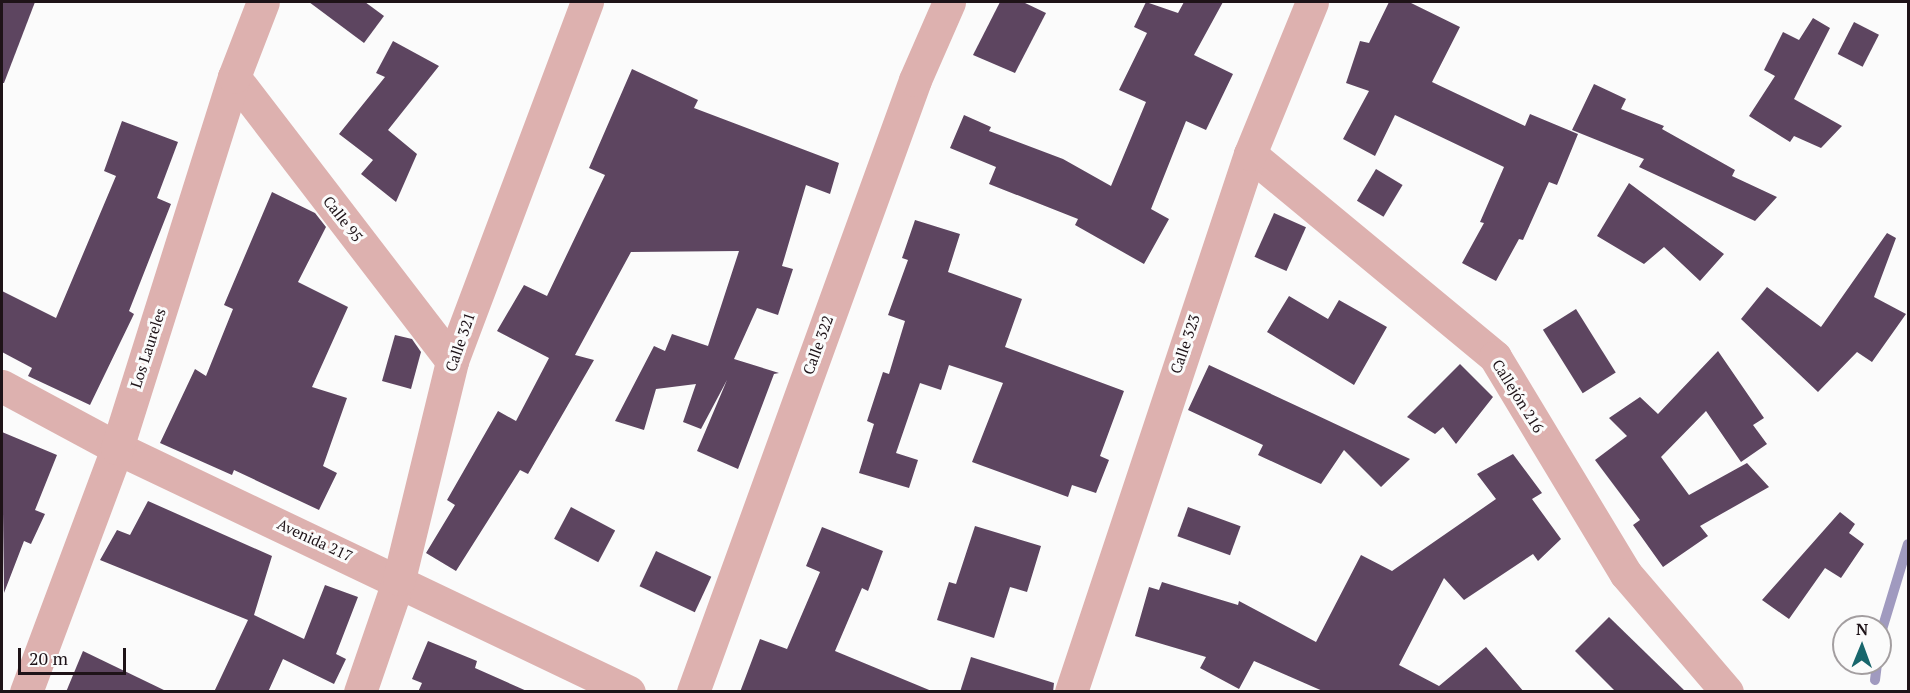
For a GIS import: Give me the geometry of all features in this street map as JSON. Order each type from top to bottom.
[{"type":"street","name":"Los Laureles","points":[[26,692],[117,448],[234,77],[263,2]]},
{"type":"street","name":"Calle 321","points":[[360,692],[399,579],[452,361],[587,2]]},
{"type":"street","name":"Calle 322","points":[[693,692],[915,80],[949,2]]},
{"type":"street","name":"Calle 323","points":[[1071,692],[1250,154],[1312,2]]},
{"type":"street","name":"Calle 95","points":[[234,77],[452,361]]},
{"type":"street","name":"Callejón 216","points":[[1250,154],[1495,357],[1626,574],[1727,692]]},
{"type":"street","name":"Avenida 217","points":[[2,386],[117,448],[399,579],[629,692]]},
{"type":"building","points":[[2,2],[35,2],[4,83],[2,83]]},
{"type":"building","points":[[309,2],[365,2],[384,16],[364,43]]},
{"type":"building","points":[[1000,2],[1023,2],[1046,13],[1015,73],[973,55]]},
{"type":"building","points":[[1146,2],[1178,13],[1184,2],[1223,2],[1194,55],[1233,74],[1206,130],[1186,121],[1151,209],[1169,219],[1144,264],[1075,225],[1078,219],[989,184],[996,167],[950,148],[964,115],[991,127],[989,131],[1063,159],[1111,186],[1146,102],[1119,90],[1147,33],[1134,27]]},
{"type":"building","points":[[1389,2],[1409,2],[1460,27],[1432,82],[1525,126],[1530,114],[1578,134],[1557,185],[1549,182],[1523,240],[1519,239],[1496,281],[1462,263],[1484,223],[1480,222],[1504,167],[1395,115],[1375,156],[1343,139],[1369,91],[1346,83],[1360,41],[1369,43]]},
{"type":"building","points":[[1813,18],[1830,28],[1794,99],[1842,126],[1821,148],[1794,136],[1790,142],[1749,116],[1775,76],[1764,70],[1783,32],[1799,40]]},
{"type":"building","points":[[1854,22],[1879,35],[1863,67],[1838,54]]},
{"type":"building","points":[[393,41],[439,66],[388,130],[417,154],[396,202],[361,174],[373,160],[339,134],[385,77],[376,73]]},
{"type":"building","points":[[632,69],[698,100],[694,108],[839,163],[830,194],[806,185],[782,266],[793,269],[778,315],[757,308],[734,359],[779,373],[774,374],[738,469],[697,451],[727,380],[701,429],[683,422],[696,384],[656,389],[644,430],[615,421],[654,346],[665,351],[672,334],[708,346],[739,251],[631,252],[575,355],[594,360],[528,474],[520,470],[456,571],[426,553],[455,505],[447,500],[498,411],[516,421],[549,358],[497,331],[524,285],[547,296],[605,175],[589,168]]},
{"type":"building","points":[[1594,84],[1626,99],[1621,109],[1664,126],[1662,129],[1735,170],[1732,176],[1777,197],[1755,221],[1639,167],[1644,159],[1572,130]]},
{"type":"building","points":[[122,121],[178,142],[157,198],[171,204],[129,311],[134,314],[90,405],[28,376],[32,368],[2,352],[2,291],[56,318],[116,176],[104,171]]},
{"type":"building","points":[[1376,169],[1403,185],[1384,217],[1357,201]]},
{"type":"building","points":[[1629,183],[1724,254],[1700,281],[1664,247],[1644,264],[1597,236]]},
{"type":"building","points":[[272,192],[315,213],[326,227],[298,282],[348,307],[312,387],[347,398],[323,466],[337,473],[319,510],[234,470],[232,475],[160,443],[195,369],[206,376],[233,309],[224,305]]},
{"type":"building","points":[[1274,213],[1306,227],[1286,271],[1254,257]]},
{"type":"building","points":[[915,220],[960,234],[948,272],[1022,299],[1005,347],[1124,391],[1100,456],[1109,460],[1096,493],[1072,485],[1068,497],[972,462],[1003,383],[949,365],[941,390],[920,383],[896,453],[918,460],[909,488],[859,473],[874,424],[867,421],[883,372],[889,374],[905,321],[888,315],[908,260],[902,258]]},
{"type":"building","points":[[1887,233],[1896,238],[1874,297],[1906,314],[1872,362],[1857,352],[1818,392],[1741,319],[1767,287],[1821,327]]},
{"type":"building","points":[[1289,296],[1328,319],[1339,300],[1387,327],[1354,385],[1267,332]]},
{"type":"building","points":[[1576,309],[1616,373],[1583,393],[1543,330]]},
{"type":"building","points":[[395,335],[412,339],[421,352],[411,389],[382,381]]},
{"type":"building","points":[[1718,351],[1764,418],[1753,425],[1767,444],[1741,462],[1706,411],[1661,457],[1689,495],[1747,463],[1769,487],[1700,526],[1708,536],[1663,567],[1633,525],[1640,520],[1595,460],[1627,436],[1609,418],[1640,397],[1658,414]]},
{"type":"building","points":[[1460,364],[1493,397],[1456,444],[1443,427],[1435,434],[1407,417]]},
{"type":"building","points":[[1209,365],[1410,459],[1381,487],[1344,450],[1321,484],[1258,455],[1263,445],[1188,410]]},
{"type":"building","points":[[2,432],[57,455],[35,510],[45,514],[31,544],[24,541],[4,593]]},
{"type":"building","points":[[1513,454],[1542,493],[1532,499],[1561,539],[1538,561],[1533,554],[1464,600],[1444,578],[1399,665],[1439,686],[1486,647],[1524,692],[1325,692],[1254,661],[1239,689],[1200,668],[1206,657],[1135,636],[1149,587],[1159,590],[1162,582],[1238,605],[1239,601],[1316,642],[1361,555],[1392,571],[1496,499],[1477,474]]},
{"type":"building","points":[[148,501],[272,556],[254,615],[304,639],[325,585],[358,597],[336,654],[346,659],[334,684],[283,659],[268,692],[214,692],[248,620],[100,560],[117,530],[130,535]]},
{"type":"building","points":[[571,507],[615,530],[598,562],[554,539]]},
{"type":"building","points":[[1188,507],[1241,526],[1230,555],[1177,536]]},
{"type":"building","points":[[1840,512],[1855,524],[1849,533],[1864,544],[1841,578],[1825,568],[1789,619],[1762,600]]},
{"type":"building","points":[[975,526],[1041,546],[1027,592],[1010,587],[994,638],[937,620],[949,582],[956,584]]},
{"type":"building","points":[[822,527],[883,551],[868,591],[862,588],[835,651],[934,692],[740,692],[760,639],[787,649],[820,572],[806,566]]},
{"type":"building","points":[[656,551],[711,577],[695,612],[640,586]]},
{"type":"building","points":[[1609,617],[1686,692],[1616,692],[1575,651]]},
{"type":"building","points":[[428,641],[477,661],[475,668],[529,692],[418,692],[422,683],[412,679]]},
{"type":"building","points":[[83,651],[168,692],[66,692]]},
{"type":"building","points":[[971,657],[1054,683],[1053,692],[960,692]]},
{"type":"waterway","points":[[1886,615],[1908,544]]},
{"type":"waterway","points":[[1875,680],[1876,675]]}]
